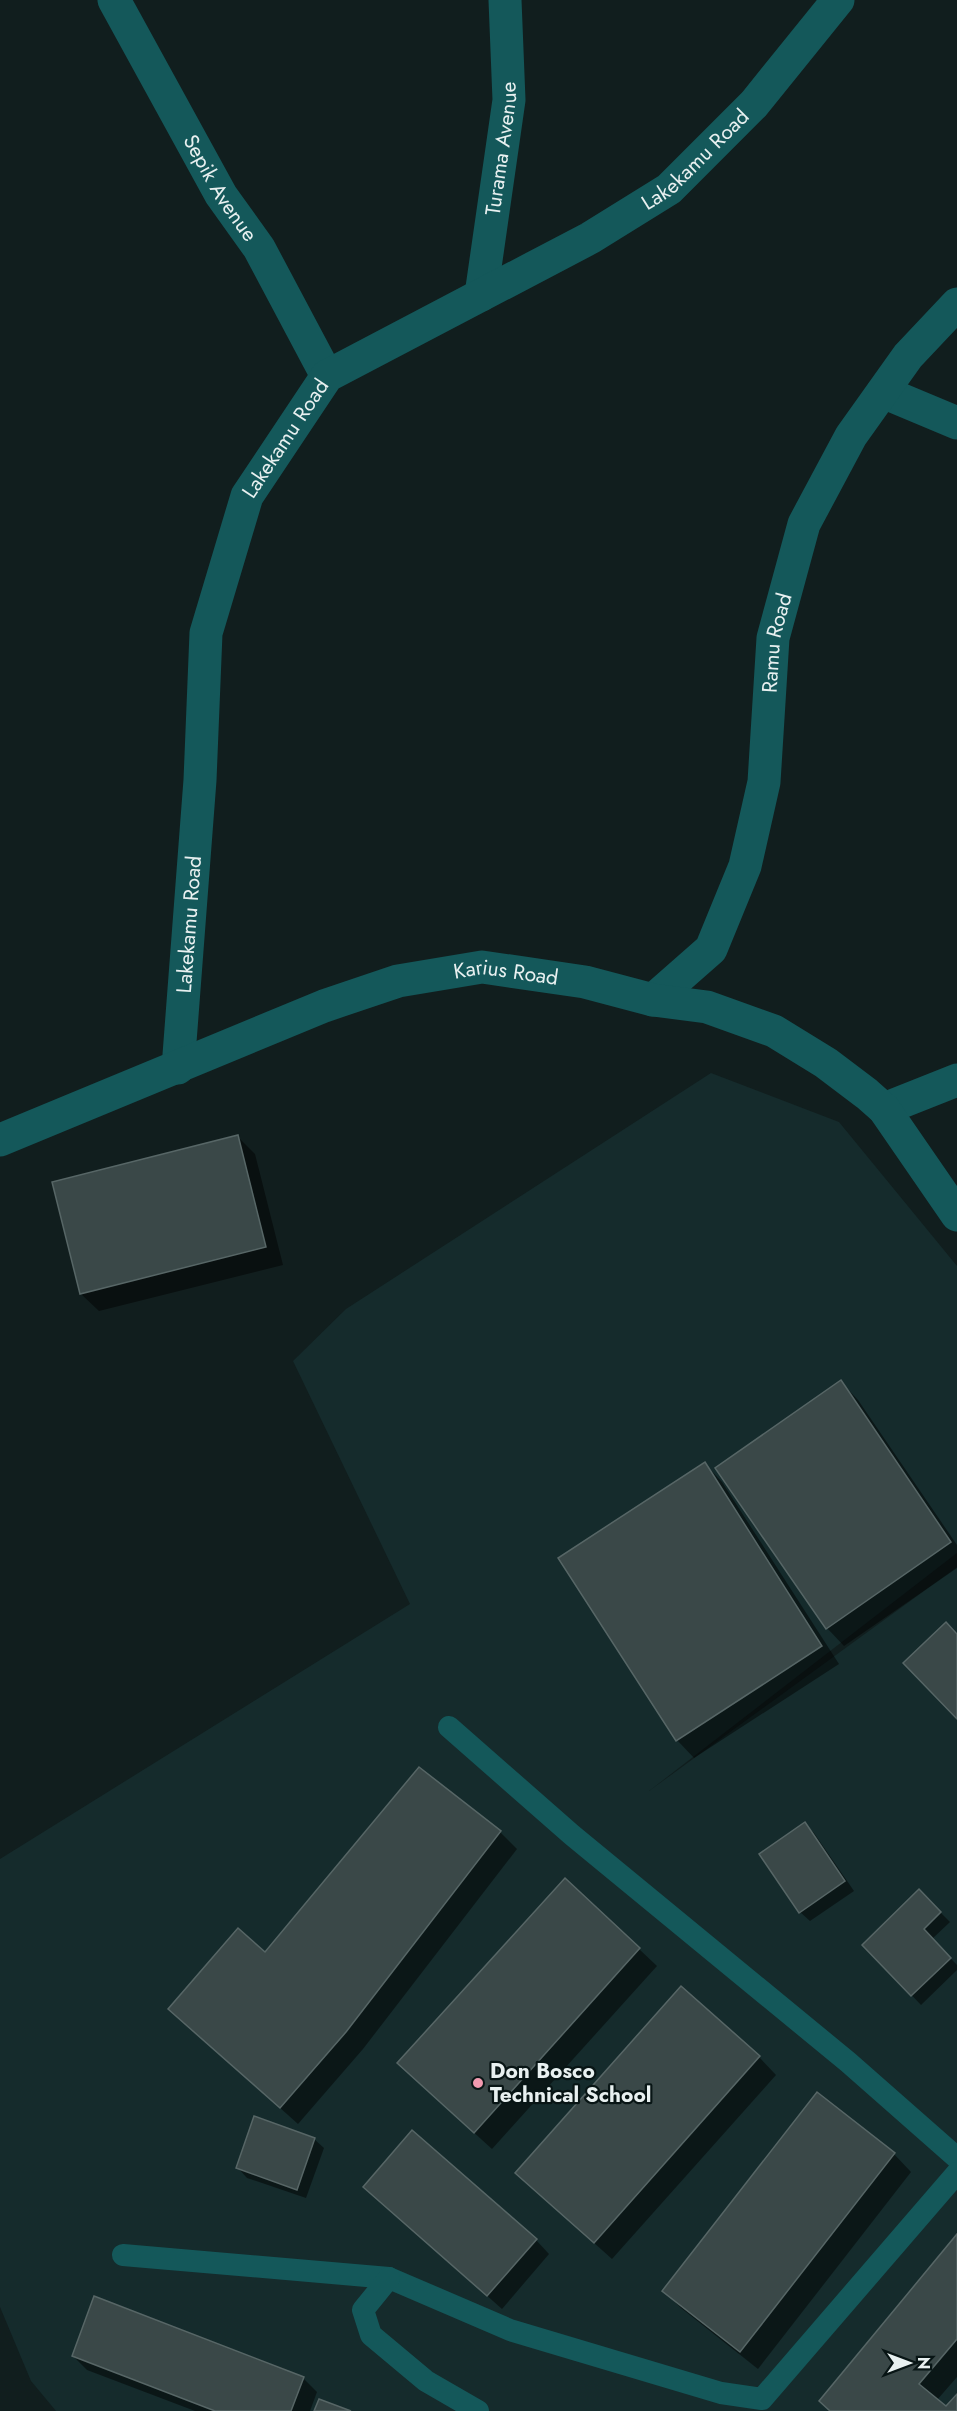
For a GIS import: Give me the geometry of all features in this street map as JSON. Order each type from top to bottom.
[{"type":"street","name":"Sepik Avenue","points":[[114,0],[221,195],[259,248],[327,376]]},
{"type":"street","name":"Turama Avenue","points":[[481,295],[509,100],[505,0]]},
{"type":"street","name":"Lakekamu Road","points":[[178,1068],[200,780],[206,633],[247,496],[327,376],[590,238],[669,189],[753,104],[838,0]]},
{"type":"street","name":"Ramu Road","points":[[653,1000],[711,949],[745,866],[764,782],[773,638],[804,524],[852,436],[908,356],[957,304]]},
{"type":"street","points":[[883,392],[957,423]]},
{"type":"street","name":"Karius Road","points":[[0,1140],[324,1006],[398,981],[482,967],[585,982],[653,1000],[707,1007],[774,1031],[826,1063],[884,1109],[957,1215]]},
{"type":"street","points":[[884,1109],[957,1080]]},
{"type":"lane","points":[[449,1727],[572,1835],[848,2062],[957,2158]]},
{"type":"lane","points":[[123,2255],[389,2278],[510,2330],[721,2393],[762,2399],[957,2173]]},
{"type":"lane","points":[[389,2278],[363,2310],[370,2335],[426,2380],[478,2411]]},
{"type":"shaded area","name":"Don Bosco Technical School","points":[[711,1073],[839,1122],[957,1266],[957,1553],[649,1791],[957,1567],[957,2411],[56,2411],[31,2381],[0,2307],[0,1859],[410,1604],[293,1361],[346,1309]]},
{"type":"building","points":[[238,1135],[266,1247],[80,1294],[52,1182]]},
{"type":"building","points":[[841,1380],[951,1542],[826,1629],[715,1468]]},
{"type":"building","points":[[705,1462],[822,1646],[676,1741],[558,1558]]},
{"type":"building","points":[[946,1622],[957,1634],[957,1719],[903,1663]]},
{"type":"building","points":[[419,1767],[501,1831],[346,2032],[280,2108],[168,2009],[238,1928],[265,1952]]},
{"type":"building","points":[[805,1822],[845,1881],[799,1913],[759,1854]]},
{"type":"building","points":[[565,1878],[640,1948],[474,2133],[397,2063]]},
{"type":"building","points":[[919,1889],[941,1912],[924,1929],[951,1958],[911,1996],[862,1945]]},
{"type":"building","points":[[681,1986],[760,2056],[594,2243],[515,2173]]},
{"type":"building","points":[[817,2092],[895,2153],[740,2352],[662,2291]]},
{"type":"building","points":[[254,2116],[315,2138],[297,2190],[236,2168]]},
{"type":"building","points":[[412,2130],[537,2239],[487,2296],[363,2187]]},
{"type":"building","points":[[957,2234],[957,2339],[919,2384],[946,2406],[957,2394],[957,2411],[830,2411],[819,2401]]},
{"type":"building","points":[[94,2296],[304,2377],[291,2411],[215,2411],[72,2356]]},
{"type":"building","points":[[319,2399],[351,2411],[314,2411]]},
{"type":"place","name":"Don Bosco Technical School","points":[[478,2083]]}]
